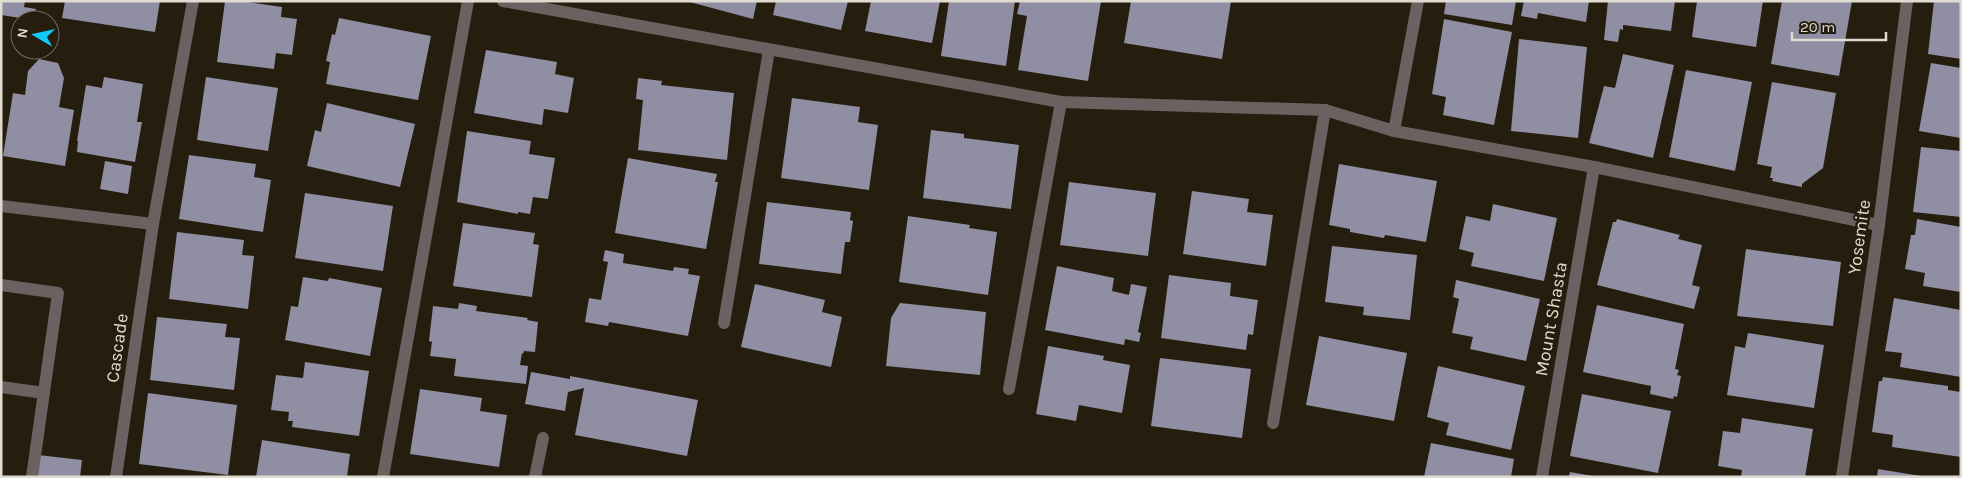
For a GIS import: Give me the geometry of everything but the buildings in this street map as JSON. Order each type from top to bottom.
[{"type":"street","name":"Cascade","points":[[116,477],[154,224],[193,1]]},
{"type":"street","points":[[384,477],[468,1]]},
{"type":"street","points":[[503,1],[1060,102],[1325,110],[1394,131],[1594,167],[1878,225]]},
{"type":"street","points":[[1394,131],[1418,1]]},
{"type":"street","name":"Yosemite","points":[[1842,477],[1908,1]]},
{"type":"street","points":[[724,323],[769,50]]},
{"type":"street","points":[[1009,389],[1060,102]]},
{"type":"street","points":[[1274,423],[1325,110]]},
{"type":"street","name":"Mount Shasta","points":[[1542,477],[1594,167]]},
{"type":"street","points":[[1,206],[154,224]]},
{"type":"street","points":[[1,284],[58,293],[32,477]]},
{"type":"street","points":[[1,387],[44,393]]},
{"type":"street","points":[[535,477],[543,438]]}]
